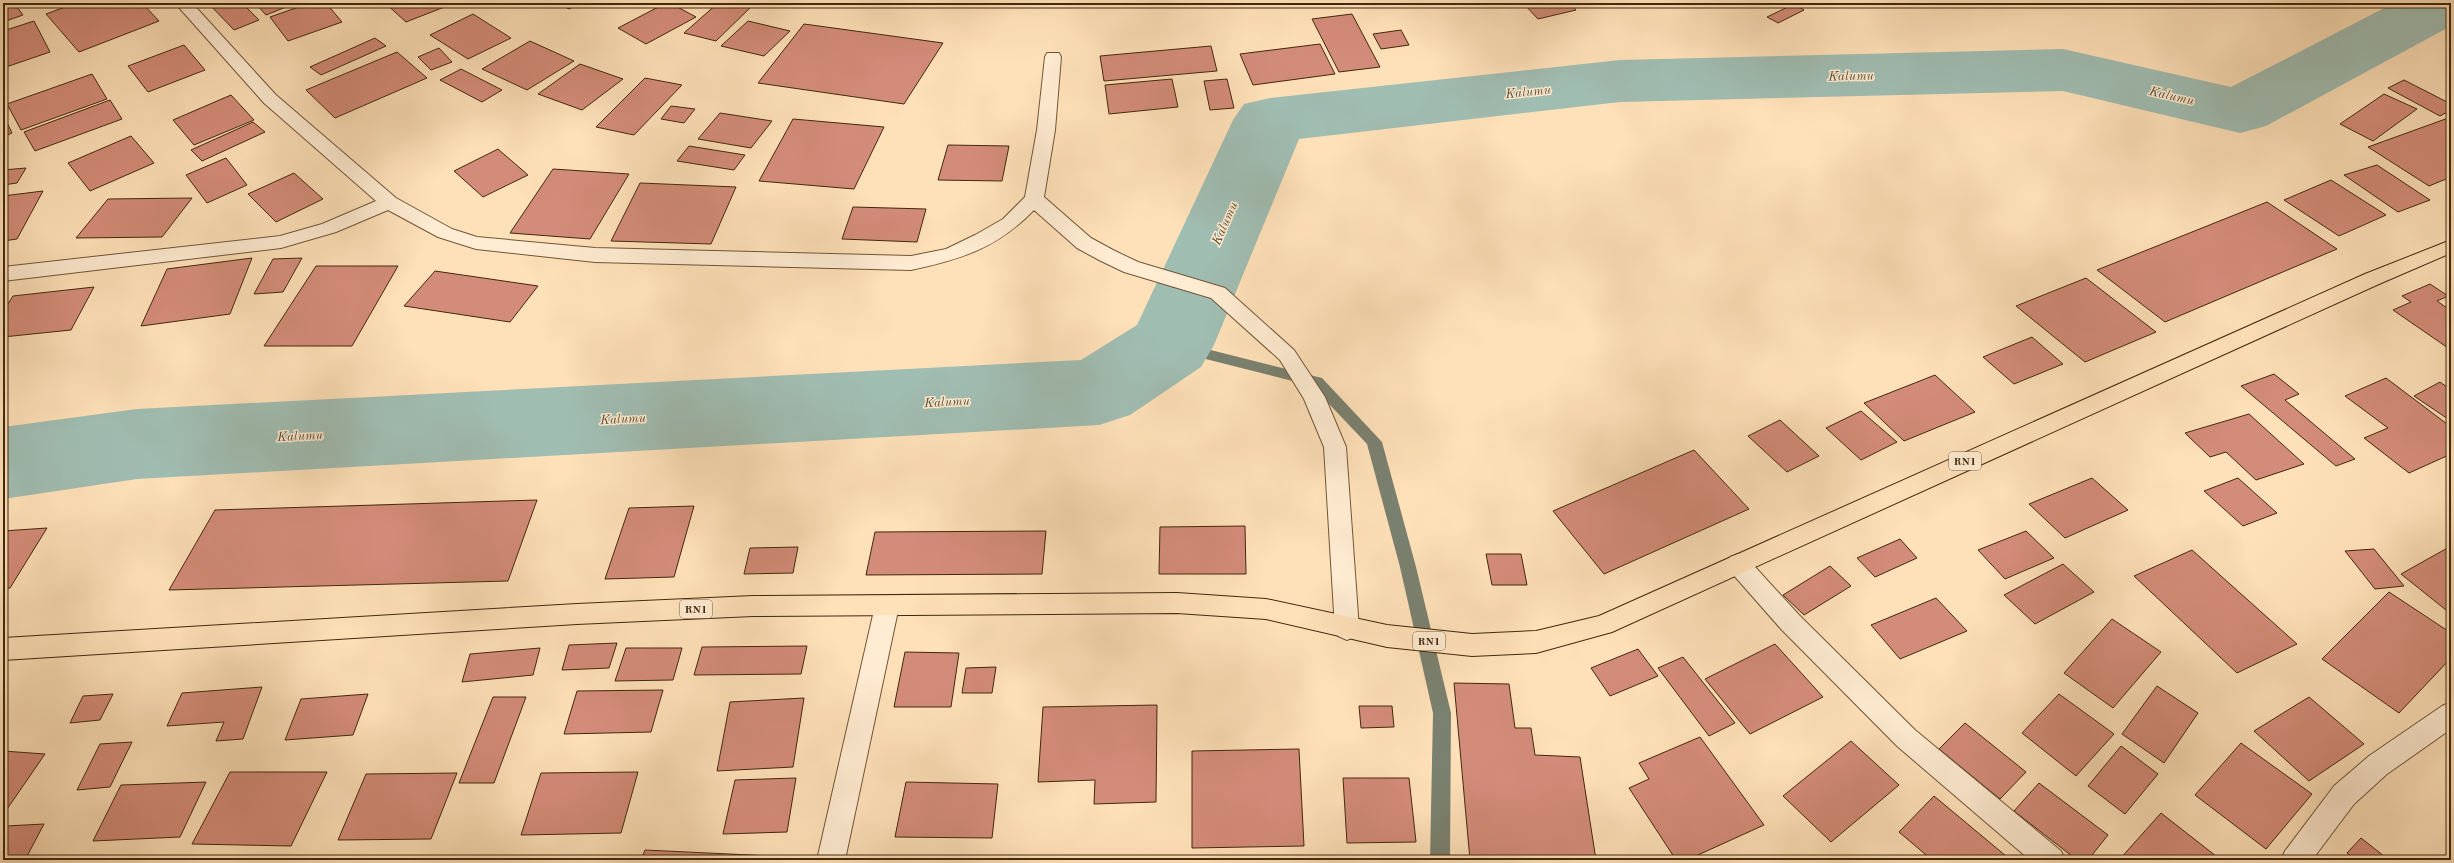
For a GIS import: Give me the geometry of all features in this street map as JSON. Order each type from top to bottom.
[{"type":"highway","name":"RN1","points":[[3,649],[577,614],[753,606],[1177,603],[1266,609],[1347,629],[1387,636],[1472,645],[1536,642],[1603,625],[2372,279],[2451,246]]},
{"type":"street","points":[[183,3],[270,99],[389,202],[445,233],[476,244],[595,255],[911,263],[951,255],[982,240],[1010,223],[1034,199],[1046,130],[1053,57]]},
{"type":"street","points":[[1034,199],[1084,243],[1131,267],[1218,293],[1287,355],[1314,397],[1335,447],[1347,629]]},
{"type":"street","points":[[3,274],[282,242],[329,228],[389,202]]},
{"type":"street","points":[[1738,564],[1795,628],[1906,738],[2051,860]]},
{"type":"street","points":[[831,860],[887,606]]},
{"type":"street","points":[[2295,860],[2344,795],[2378,765],[2451,714]]},
{"type":"building","points":[[3,3],[14,3],[23,15],[3,22]]},
{"type":"building","points":[[76,3],[142,3],[159,21],[79,52],[46,14]]},
{"type":"building","points":[[242,3],[259,20],[234,30],[209,4]]},
{"type":"building","points":[[255,3],[296,3],[266,15]]},
{"type":"building","points":[[310,3],[326,3],[342,22],[288,41],[270,17]]},
{"type":"building","points":[[385,3],[444,3],[447,6],[406,22]]},
{"type":"building","points":[[558,3],[581,3],[569,9]]},
{"type":"building","points":[[666,3],[670,3],[696,17],[646,44],[618,28]]},
{"type":"building","points":[[718,3],[732,3],[751,7],[716,41],[684,33]]},
{"type":"building","points":[[1523,3],[1569,3],[1576,10],[1538,19]]},
{"type":"building","points":[[1794,4],[1804,10],[1778,23],[1767,17]]},
{"type":"building","points":[[473,14],[511,38],[468,59],[430,35]]},
{"type":"building","points":[[1352,14],[1380,67],[1339,72],[1312,19]]},
{"type":"building","points":[[34,21],[50,52],[3,68],[3,31]]},
{"type":"building","points":[[748,21],[790,31],[764,56],[721,46]]},
{"type":"building","points":[[804,24],[943,43],[904,104],[758,83]]},
{"type":"building","points":[[1401,30],[1409,45],[1381,49],[1373,34]]},
{"type":"building","points":[[375,38],[386,46],[321,75],[310,67]]},
{"type":"building","points":[[530,41],[574,61],[527,90],[482,69]]},
{"type":"building","points":[[1320,44],[1335,74],[1253,85],[1240,54]]},
{"type":"building","points":[[184,45],[205,70],[148,92],[128,66]]},
{"type":"building","points":[[1211,46],[1217,71],[1104,81],[1100,56]]},
{"type":"building","points":[[439,48],[452,62],[431,70],[418,57]]},
{"type":"building","points":[[397,52],[427,78],[335,118],[306,90]]},
{"type":"building","points":[[580,64],[623,79],[582,110],[538,94]]},
{"type":"building","points":[[461,69],[502,90],[482,102],[440,80]]},
{"type":"building","points":[[92,74],[107,99],[21,130],[7,104]]},
{"type":"building","points":[[645,78],[682,85],[634,135],[596,127]]},
{"type":"building","points":[[1172,79],[1178,107],[1109,114],[1105,85]]},
{"type":"building","points":[[1227,79],[1234,108],[1210,110],[1204,81]]},
{"type":"building","points":[[2404,80],[2451,104],[2451,110],[2440,116],[2388,88]]},
{"type":"building","points":[[2384,94],[2417,109],[2373,141],[2340,124]]},
{"type":"building","points":[[231,95],[254,120],[194,145],[173,120]]},
{"type":"building","points":[[110,100],[122,119],[35,151],[24,132]]},
{"type":"building","points":[[671,106],[695,109],[684,123],[661,119]]},
{"type":"building","points":[[720,113],[772,121],[751,148],[698,139]]},
{"type":"building","points":[[3,114],[12,133],[3,137]]},
{"type":"building","points":[[2451,117],[2451,177],[2429,186],[2368,147]]},
{"type":"building","points":[[793,119],[884,127],[854,189],[759,181]]},
{"type":"building","points":[[253,122],[265,132],[202,161],[191,150]]},
{"type":"building","points":[[131,136],[154,163],[90,191],[68,163]]},
{"type":"building","points":[[948,145],[1009,146],[1002,181],[938,180]]},
{"type":"building","points":[[689,146],[745,155],[734,170],[677,161]]},
{"type":"building","points":[[498,149],[528,175],[483,197],[454,171]]},
{"type":"building","points":[[226,158],[247,185],[207,203],[186,175]]},
{"type":"building","points":[[2377,165],[2430,200],[2398,212],[2344,175]]},
{"type":"building","points":[[26,168],[17,183],[3,185],[3,170]]},
{"type":"building","points":[[553,169],[629,174],[590,239],[510,233]]},
{"type":"building","points":[[294,173],[323,199],[276,222],[248,194]]},
{"type":"building","points":[[2331,180],[2386,215],[2339,236],[2284,200]]},
{"type":"building","points":[[640,183],[736,187],[711,244],[611,241]]},
{"type":"building","points":[[43,191],[17,239],[3,241],[3,196]]},
{"type":"building","points":[[192,198],[162,237],[76,238],[108,199]]},
{"type":"building","points":[[2267,202],[2337,249],[2165,322],[2097,270]]},
{"type":"building","points":[[853,207],[926,209],[917,242],[842,239]]},
{"type":"building","points":[[252,258],[230,314],[141,326],[167,269]]},
{"type":"building","points":[[302,258],[283,292],[254,294],[273,259]]},
{"type":"building","points":[[316,266],[398,266],[352,346],[264,346]]},
{"type":"building","points":[[435,271],[538,286],[510,322],[404,306]]},
{"type":"building","points":[[2086,278],[2156,332],[2085,362],[2016,306]]},
{"type":"building","points":[[2430,284],[2448,296],[2437,301],[2451,311],[2451,350],[2393,310],[2411,302],[2402,296]]},
{"type":"building","points":[[94,287],[71,330],[3,337],[3,312],[13,296]]},
{"type":"building","points":[[2032,337],[2063,364],[2014,384],[1983,357]]},
{"type":"building","points":[[2274,374],[2299,394],[2285,400],[2355,459],[2336,466],[2241,386]]},
{"type":"building","points":[[1935,375],[1975,412],[1904,441],[1864,403]]},
{"type":"building","points":[[2386,378],[2451,427],[2451,454],[2409,473],[2364,438],[2388,428],[2345,396]]},
{"type":"building","points":[[2440,382],[2451,390],[2451,421],[2414,396]]},
{"type":"building","points":[[1861,411],[1897,442],[1861,460],[1826,428]]},
{"type":"building","points":[[2249,414],[2304,464],[2256,480],[2226,452],[2210,457],[2185,433]]},
{"type":"building","points":[[1780,420],[1819,456],[1787,472],[1748,436]]},
{"type":"building","points":[[1694,450],[1749,509],[1604,574],[1553,511]]},
{"type":"building","points":[[2092,478],[2128,510],[2065,538],[2029,504]]},
{"type":"building","points":[[2238,478],[2277,513],[2243,526],[2204,491]]},
{"type":"building","points":[[537,500],[508,581],[169,590],[215,510]]},
{"type":"building","points":[[694,506],[674,577],[605,579],[629,508]]},
{"type":"building","points":[[1245,526],[1246,574],[1159,574],[1160,527]]},
{"type":"building","points":[[47,528],[10,588],[3,589],[3,531]]},
{"type":"building","points":[[1046,531],[1042,574],[866,575],[875,532]]},
{"type":"building","points":[[2026,531],[2054,558],[2005,579],[1978,550]]},
{"type":"building","points":[[1900,539],[1917,558],[1875,577],[1857,558]]},
{"type":"building","points":[[2451,546],[2451,614],[2401,574]]},
{"type":"building","points":[[798,547],[793,573],[744,574],[750,548]]},
{"type":"building","points":[[2374,549],[2404,586],[2375,589],[2345,551]]},
{"type":"building","points":[[2192,550],[2297,644],[2237,673],[2134,576]]},
{"type":"building","points":[[1486,554],[1521,554],[1527,585],[1492,585]]},
{"type":"building","points":[[2063,564],[2094,592],[2035,624],[2004,595]]},
{"type":"building","points":[[1830,566],[1851,586],[1804,615],[1783,595]]},
{"type":"building","points":[[2389,592],[2451,633],[2451,658],[2399,713],[2322,659]]},
{"type":"building","points":[[1936,598],[1967,631],[1900,659],[1871,625]]},
{"type":"building","points":[[2112,619],[2161,652],[2113,708],[2064,673]]},
{"type":"building","points":[[617,643],[609,668],[562,670],[569,645]]},
{"type":"building","points":[[1775,644],[1823,697],[1750,734],[1705,679]]},
{"type":"building","points":[[807,646],[801,674],[694,675],[702,647]]},
{"type":"building","points":[[540,648],[533,675],[462,682],[470,654]]},
{"type":"building","points":[[626,648],[682,648],[673,680],[615,681]]},
{"type":"building","points":[[1638,649],[1658,676],[1610,696],[1591,668]]},
{"type":"building","points":[[905,652],[959,653],[951,707],[894,707]]},
{"type":"building","points":[[1683,657],[1735,723],[1709,736],[1658,668]]},
{"type":"building","points":[[996,667],[992,693],[962,693],[966,668]]},
{"type":"building","points":[[1454,683],[1509,684],[1515,728],[1531,728],[1535,755],[1580,757],[1596,860],[1470,860]]},
{"type":"building","points":[[2157,686],[2198,713],[2164,763],[2122,734]]},
{"type":"building","points":[[262,687],[243,739],[216,741],[224,722],[167,726],[182,693]]},
{"type":"building","points":[[663,690],[651,732],[564,734],[577,691]]},
{"type":"building","points":[[113,694],[100,720],[70,723],[83,696]]},
{"type":"building","points":[[368,694],[353,735],[285,740],[301,699]]},
{"type":"building","points":[[2059,694],[2114,734],[2076,776],[2022,733]]},
{"type":"building","points":[[493,697],[526,697],[494,783],[459,783]]},
{"type":"building","points":[[2309,697],[2364,744],[2309,781],[2254,731]]},
{"type":"building","points":[[804,698],[793,767],[717,771],[730,702]]},
{"type":"building","points":[[1157,705],[1156,802],[1094,804],[1095,780],[1038,782],[1043,707]]},
{"type":"building","points":[[1359,706],[1392,706],[1394,727],[1361,728]]},
{"type":"building","points":[[1965,723],[2026,772],[2000,799],[1939,749]]},
{"type":"building","points":[[1700,737],[1764,825],[1687,860],[1676,860],[1629,788],[1649,779],[1639,763]]},
{"type":"building","points":[[1851,741],[1899,785],[1831,842],[1783,796]]},
{"type":"building","points":[[132,742],[110,787],[77,790],[100,744]]},
{"type":"building","points":[[2241,743],[2312,794],[2266,849],[2195,795]]},
{"type":"building","points":[[2121,746],[2158,774],[2125,814],[2088,786]]},
{"type":"building","points":[[1299,749],[1304,846],[1192,848],[1192,751]]},
{"type":"building","points":[[3,751],[45,754],[3,815]]},
{"type":"building","points":[[230,772],[327,772],[291,846],[192,844]]},
{"type":"building","points":[[638,772],[621,833],[521,835],[541,773]]},
{"type":"building","points":[[457,773],[431,839],[338,840],[366,774]]},
{"type":"building","points":[[796,778],[787,832],[723,834],[735,780]]},
{"type":"building","points":[[1343,778],[1409,778],[1416,842],[1347,843]]},
{"type":"building","points":[[206,782],[180,837],[93,841],[121,785]]},
{"type":"building","points":[[906,782],[998,784],[992,838],[895,837]]},
{"type":"building","points":[[2039,783],[2108,835],[2088,860],[2077,860],[2014,811]]},
{"type":"building","points":[[1934,796],[2006,856],[2002,860],[1932,860],[1899,832]]},
{"type":"building","points":[[2161,813],[2221,860],[2119,860]]},
{"type":"building","points":[[44,824],[25,860],[3,860],[3,832],[6,826]]},
{"type":"building","points":[[2361,838],[2389,860],[2356,860],[2347,853]]},
{"type":"building","points":[[645,850],[771,856],[770,860],[641,860]]},
{"type":"waterway","name":"Kalumu","points":[[3,463],[137,444],[1099,392],[1171,345],[1270,120],[1620,81],[2063,70],[2240,111],[2439,6],[2437,3]]},
{"type":"waterway","points":[[1171,345],[1317,382],[1374,442],[1408,567],[1442,713],[1440,860]]}]
